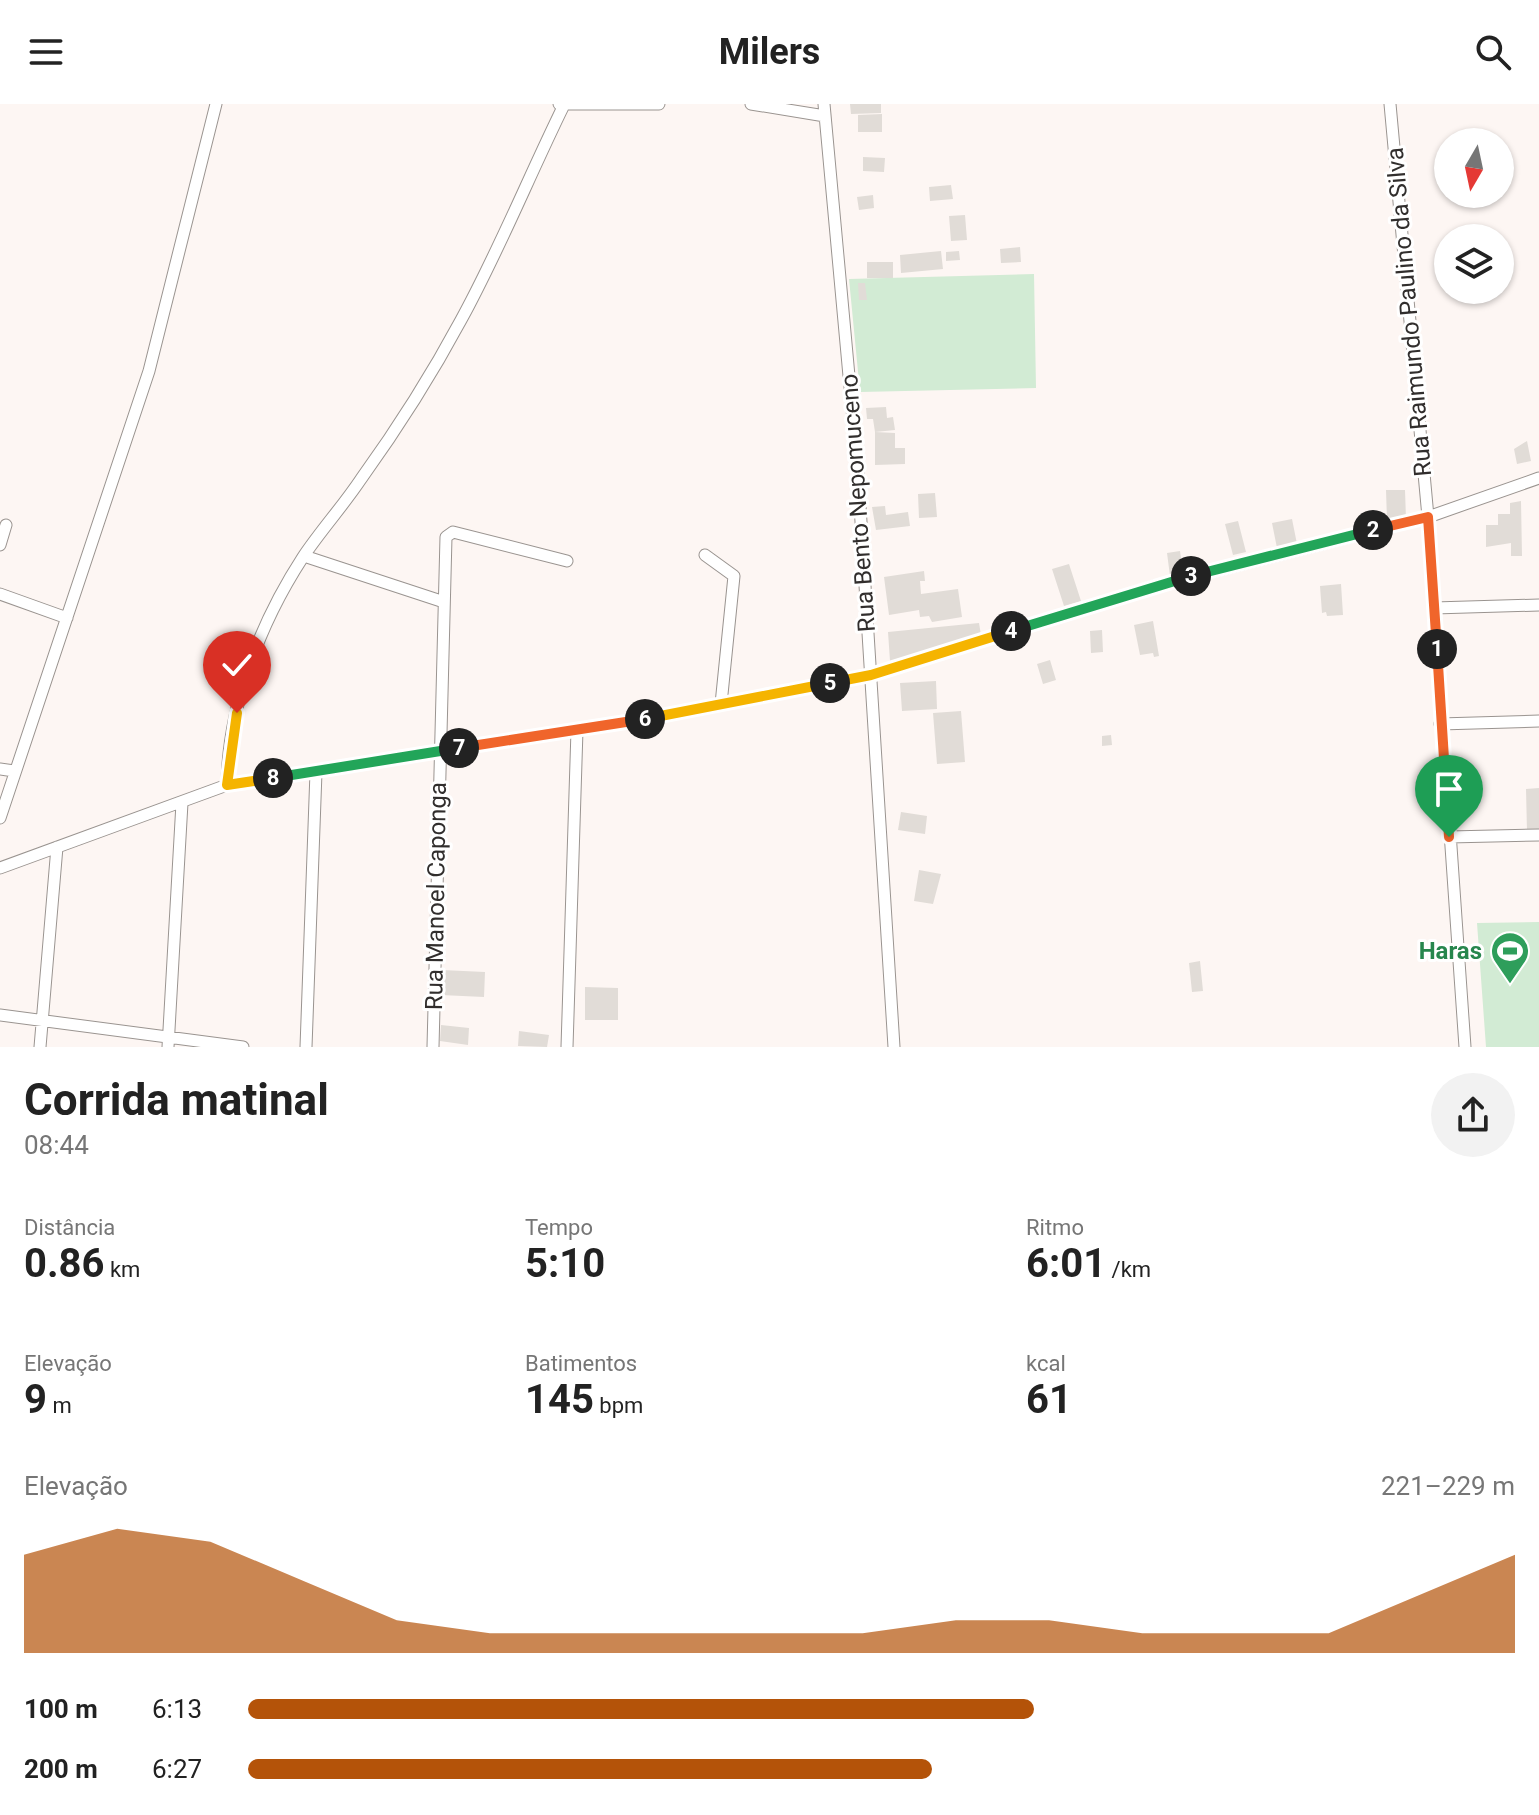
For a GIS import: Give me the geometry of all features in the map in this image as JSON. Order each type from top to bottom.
[{"type":"street","points":[[0,818],[149,371],[216,104]]},
{"type":"street","points":[[227,785],[231,737],[253,655],[272,611],[304,556],[362,478],[461,320],[561,105],[659,104]]},
{"type":"street","points":[[751,104],[824,110]]},
{"type":"street","name":"Rua Raimundo Paulino da Silva","points":[[1390,104],[1428,517],[1440,724],[1465,1047]]},
{"type":"street","name":"Rua Bento Nepomuceno","points":[[824,110],[858,474],[894,1047]]},
{"type":"street","points":[[0,868],[227,785],[577,730],[871,675],[1155,586],[1428,517],[1539,478]]},
{"type":"street","points":[[0,545],[6,525]]},
{"type":"street","name":"Rua Manoel Caponga","points":[[433,1047],[446,537],[450,531],[567,561]]},
{"type":"street","points":[[705,555],[734,576],[721,704]]},
{"type":"street","points":[[304,556],[444,602]]},
{"type":"street","points":[[0,594],[67,618]]},
{"type":"street","points":[[1434,608],[1539,605]]},
{"type":"street","points":[[1440,724],[1539,721]]},
{"type":"street","points":[[567,1047],[577,730]]},
{"type":"street","points":[[0,769],[14,771]]},
{"type":"street","points":[[306,1047],[316,772]]},
{"type":"street","points":[[169,1042],[182,803]]},
{"type":"street","points":[[1449,837],[1539,835]]},
{"type":"street","points":[[40,1047],[57,847]]},
{"type":"street","points":[[0,1015],[169,1042],[243,1047]]},
{"type":"green space","points":[[1034,274],[1036,388],[860,392],[849,279]]},
{"type":"green space","name":"Haras","points":[[1539,922],[1539,1047],[1486,1047],[1477,923]]},
{"type":"building","points":[[850,104],[881,104],[881,113],[851,114]]},
{"type":"building","points":[[882,114],[882,132],[858,132],[858,115]]},
{"type":"building","points":[[863,157],[885,158],[884,172],[863,171]]},
{"type":"building","points":[[951,185],[953,199],[930,201],[929,187]]},
{"type":"building","points":[[873,195],[874,208],[859,210],[857,197]]},
{"type":"building","points":[[965,215],[967,240],[951,241],[949,216]]},
{"type":"building","points":[[1020,247],[1021,262],[1001,263],[1000,249]]},
{"type":"building","points":[[941,251],[943,269],[901,273],[900,255]]},
{"type":"building","points":[[959,251],[960,260],[946,261],[946,252]]},
{"type":"building","points":[[867,262],[893,262],[893,278],[867,278]]},
{"type":"building","points":[[858,283],[865,283],[867,300],[859,300]]},
{"type":"building","points":[[886,407],[887,418],[893,417],[895,430],[875,432],[873,419],[867,419],[866,408]]},
{"type":"building","points":[[875,432],[895,433],[895,448],[905,448],[905,464],[875,465]]},
{"type":"building","points":[[1527,441],[1531,461],[1517,464],[1514,449]]},
{"type":"building","points":[[1386,490],[1405,490],[1406,519],[1387,520]]},
{"type":"building","points":[[935,493],[937,517],[919,518],[918,494]]},
{"type":"building","points":[[1521,501],[1522,556],[1511,556],[1511,543],[1486,547],[1486,525],[1498,525],[1498,514],[1510,514],[1510,503]]},
{"type":"building","points":[[885,506],[886,515],[908,512],[910,526],[876,530],[872,507]]},
{"type":"building","points":[[1292,519],[1297,544],[1277,548],[1272,523]]},
{"type":"building","points":[[1238,521],[1246,552],[1233,555],[1225,524]]},
{"type":"building","points":[[1180,551],[1183,574],[1170,576],[1167,553]]},
{"type":"building","points":[[1069,564],[1081,601],[1064,606],[1052,569]]},
{"type":"building","points":[[924,571],[925,581],[920,581],[921,594],[958,589],[962,617],[932,622],[929,616],[920,617],[919,610],[889,615],[884,577]]},
{"type":"building","points":[[1341,584],[1343,615],[1327,616],[1326,612],[1322,613],[1320,586]]},
{"type":"building","points":[[1153,621],[1159,656],[1154,657],[1153,653],[1140,655],[1134,625]]},
{"type":"building","points":[[979,623],[981,635],[890,661],[888,632]]},
{"type":"building","points":[[1102,630],[1103,652],[1091,653],[1090,631]]},
{"type":"building","points":[[1050,660],[1056,680],[1043,684],[1037,664]]},
{"type":"building","points":[[936,681],[937,709],[902,711],[900,683]]},
{"type":"building","points":[[961,711],[965,762],[937,764],[933,713]]},
{"type":"building","points":[[1111,735],[1112,745],[1102,746],[1102,736]]},
{"type":"building","points":[[1539,788],[1539,832],[1527,832],[1526,789]]},
{"type":"building","points":[[901,812],[927,816],[925,834],[898,830]]},
{"type":"building","points":[[919,870],[941,874],[933,904],[914,901]]},
{"type":"building","points":[[1200,961],[1203,991],[1192,992],[1189,963]]},
{"type":"building","points":[[442,970],[485,972],[484,997],[441,995]]},
{"type":"building","points":[[585,987],[618,988],[618,1020],[585,1020]]},
{"type":"building","points":[[441,1025],[469,1028],[468,1045],[440,1041]]},
{"type":"building","points":[[519,1031],[549,1035],[547,1047],[518,1046]]},
{"type":"place","name":"Haras","points":[[1510,985]]},
{"type":"route","points":[[237,713],[227,763],[227,785],[657,717],[871,675],[1155,586],[1247,560],[1428,517],[1449,837]]}]
